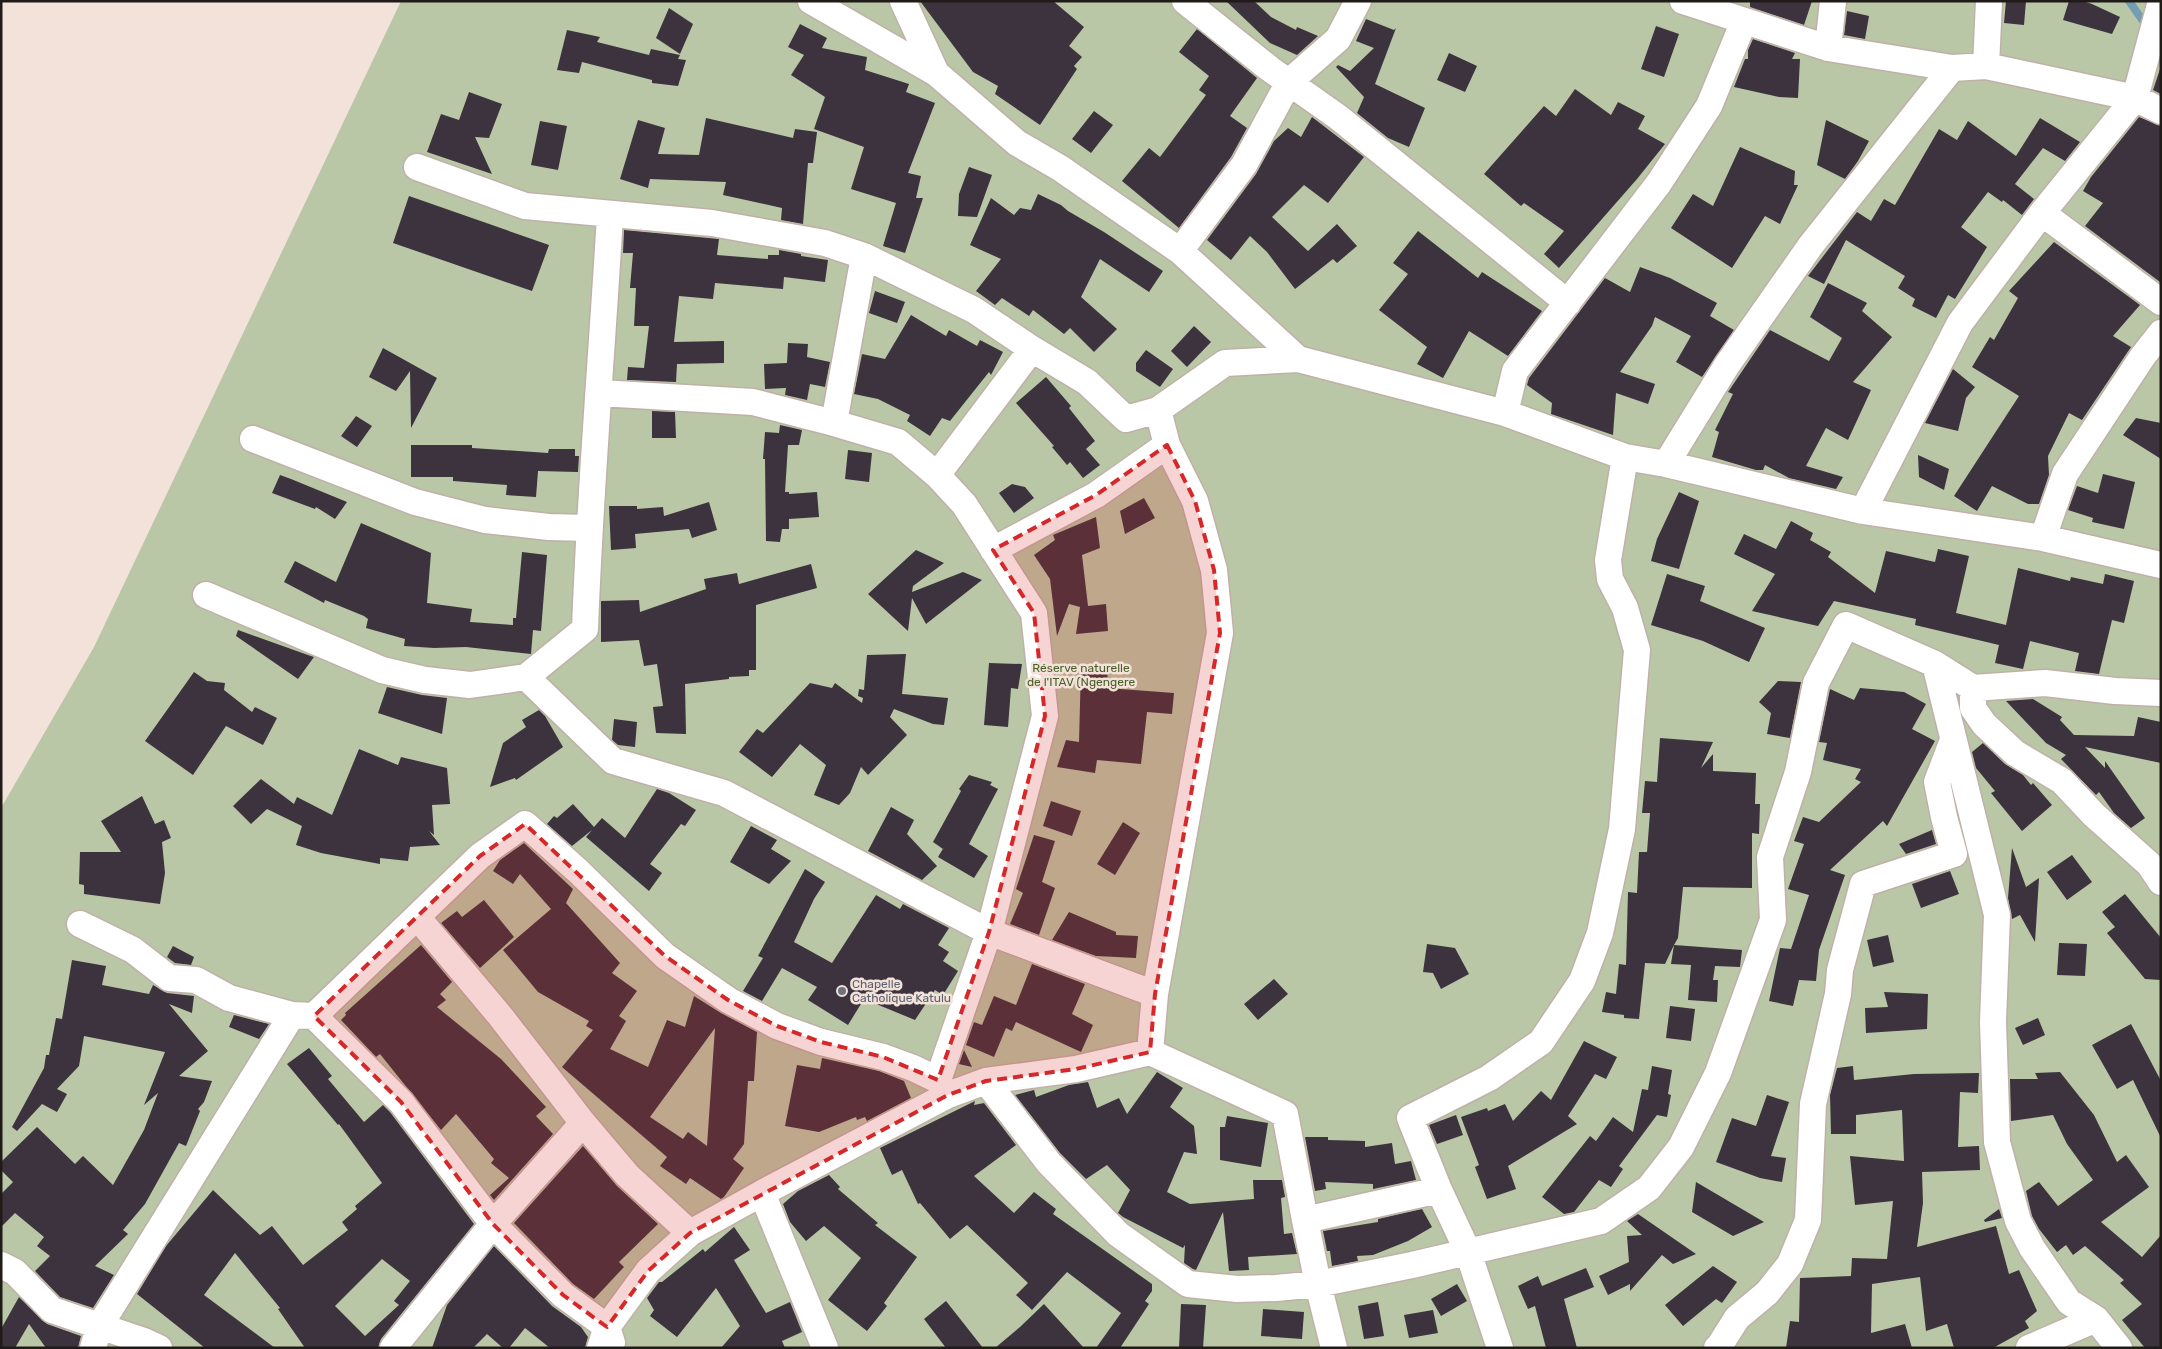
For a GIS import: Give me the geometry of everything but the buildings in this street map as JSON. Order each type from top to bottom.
[{"type":"street","points":[[811,1],[936,72],[1017,143],[1060,168],[1180,251],[1298,359]]},
{"type":"street","points":[[903,1],[936,72]]},
{"type":"street","points":[[1184,1],[1289,82],[1338,117],[1568,303]]},
{"type":"street","points":[[1180,251],[1244,165],[1289,82],[1338,39],[1358,1]]},
{"type":"street","points":[[1682,1],[1828,48],[1952,68],[1986,66],[2135,98],[2161,111]]},
{"type":"street","points":[[1828,48],[1833,1]]},
{"type":"street","points":[[1986,66],[1989,1]]},
{"type":"street","points":[[1863,511],[1960,323],[2042,213],[2135,98],[2160,6]]},
{"type":"street","points":[[1505,413],[1515,371],[1659,183],[1708,106],[1744,20]]},
{"type":"street","points":[[1666,464],[1727,365],[1811,245],[1952,68]]},
{"type":"street","points":[[416,167],[525,206],[712,223],[825,243],[864,256],[974,310],[1032,349],[1088,382],[1126,419],[1158,410],[1225,363],[1298,359],[1505,413],[1625,458],[1666,464],[1863,511],[2043,538],[2161,565]]},
{"type":"street","points":[[2042,213],[2161,302]]},
{"type":"street","points":[[206,595],[382,670],[425,680],[470,685],[526,677],[585,629],[588,528],[600,393],[610,215]]},
{"type":"street","points":[[834,423],[864,256]]},
{"type":"street","points":[[2043,538],[2065,474],[2132,372],[2161,333]]},
{"type":"street","points":[[937,475],[1032,349]]},
{"type":"street","points":[[600,393],[753,402],[898,442],[937,475],[964,504],[1034,613],[1045,716],[989,932],[943,1088]]},
{"type":"street","points":[[1150,1052],[1155,994],[1220,633],[1214,570],[1195,502],[1167,445],[1158,410]]},
{"type":"street","points":[[253,439],[415,502],[485,520],[549,527],[588,528]]},
{"type":"street","points":[[993,550],[1096,495],[1167,445]]},
{"type":"street","points":[[1500,1348],[1468,1252],[1439,1190],[1410,1118],[1489,1078],[1541,1042],[1582,981],[1600,933],[1622,830],[1637,650],[1624,608],[1610,579],[1608,560],[1625,458]]},
{"type":"street","points":[[986,1081],[1049,1163],[1118,1234],[1188,1284],[1237,1290],[1318,1284],[1601,1221],[1649,1188],[1681,1147],[1718,1073],[1773,920],[1770,857],[1798,772],[1816,683],[1846,625],[1935,664],[1973,688],[2045,683],[2115,691],[2161,693]]},
{"type":"street","points":[[1935,664],[1997,915],[1992,1022],[1997,1142],[2018,1221],[2032,1248],[2069,1302],[2096,1319],[2119,1348]]},
{"type":"street","points":[[526,677],[613,760],[724,793],[989,932],[1155,994]]},
{"type":"street","points":[[1973,688],[1973,708],[1984,724],[2015,752],[2062,781],[2094,815],[2149,864],[2161,882]]},
{"type":"street","points":[[1717,1348],[1737,1318],[1767,1293],[1790,1264],[1808,1220],[1813,1104],[1838,994],[1840,970],[1863,884],[1954,854],[1937,782],[1954,740]]},
{"type":"street","points":[[96,1337],[303,1015],[418,918],[480,856],[525,824],[578,871],[665,956],[728,1000],[777,1026],[821,1042],[883,1057],[913,1068],[943,1088]]},
{"type":"street","points":[[418,918],[501,1017],[583,1123],[627,1175],[690,1233]]},
{"type":"street","points":[[80,924],[133,950],[169,978],[196,980],[229,998],[303,1015],[401,1102],[493,1224],[607,1341],[648,1271],[690,1233],[943,1088],[1076,1068],[1150,1052],[1285,1114],[1318,1284],[1334,1348]]},
{"type":"street","points":[[393,1348],[493,1224],[583,1123]]},
{"type":"street","points":[[1305,1220],[1439,1190]]},
{"type":"street","points":[[762,1193],[824,1348]]},
{"type":"street","points":[[1,1264],[15,1272],[52,1310],[96,1337],[159,1348]]},
{"type":"street","points":[[2029,1348],[2096,1319]]},
{"type":"highlighted area","points":[[1167,445],[1195,501],[1214,570],[1220,633],[1155,994],[1150,1052],[1076,1069],[986,1081],[948,1095],[690,1233],[648,1271],[607,1327],[563,1295],[493,1224],[401,1102],[314,1016],[480,856],[525,824],[665,956],[728,1000],[777,1026],[821,1042],[883,1057],[938,1080],[989,932],[1045,716],[1034,613],[993,550],[1096,495]]},
{"type":"green space","name":"Réserve naturelle de l'ITAV (Ngengere","points":[[401,1],[2161,1],[2161,1348],[1,1348],[1,808],[94,647]]},
{"type":"waterway","points":[[2129,1],[2148,28]]},
{"type":"place","name":"Chapelle Catholique Katulu","points":[[842,991]]}]
